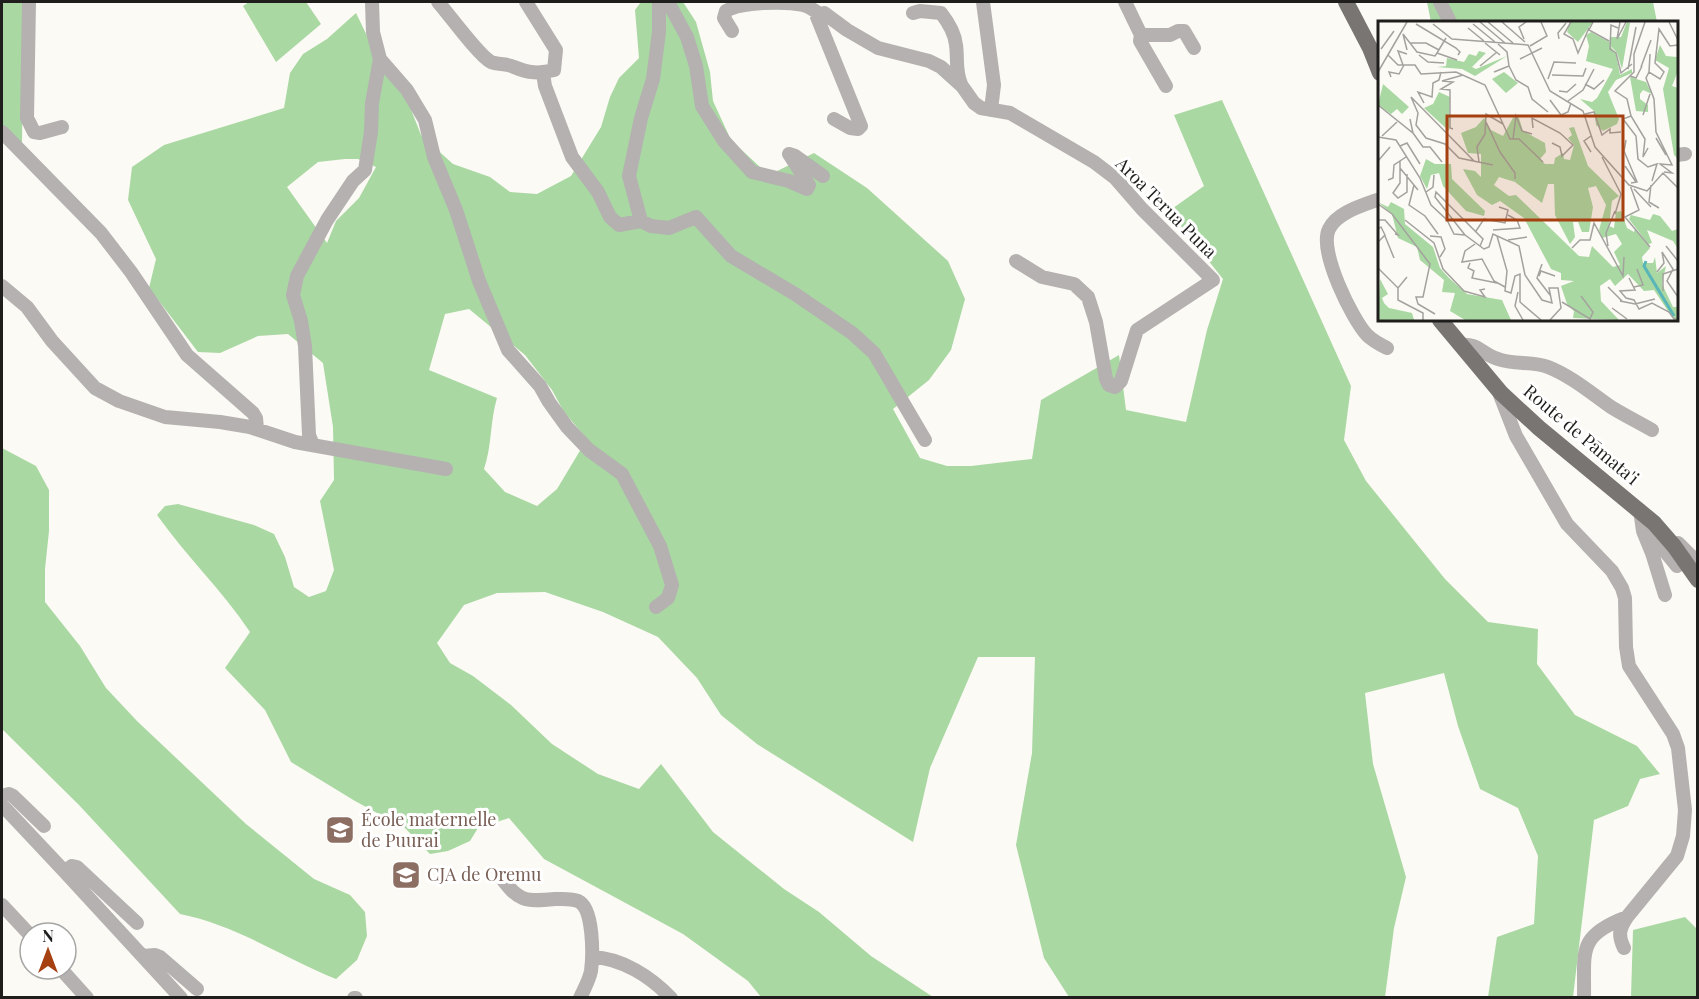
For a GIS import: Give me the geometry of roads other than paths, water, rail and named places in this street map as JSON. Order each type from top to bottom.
[{"type":"main road","points":[[1346,2],[1378,68]]},
{"type":"main road","name":"Route de Pāmata'i","points":[[1441,321],[1498,390],[1668,539],[1698,579]]},
{"type":"street","points":[[29,2],[27,118],[34,132],[40,133],[62,127]]},
{"type":"street","points":[[313,444],[309,435],[304,331],[293,295],[297,276],[339,200],[353,181],[365,170],[371,132],[372,103],[380,59],[374,32],[372,2]]},
{"type":"street","points":[[438,2],[492,63],[512,66],[525,72],[543,73],[554,70],[557,59],[556,50],[526,2]]},
{"type":"street","points":[[641,222],[629,176],[641,118],[653,79],[659,32],[658,2]]},
{"type":"street","points":[[668,2],[687,38],[696,66],[702,106],[724,141],[752,172],[789,181],[807,189],[809,185],[789,154],[823,176]]},
{"type":"street","points":[[983,2],[994,85],[991,110]]},
{"type":"street","points":[[1125,2],[1141,35],[1140,41],[1166,86]]},
{"type":"street","points":[[1440,2],[1450,21]]},
{"type":"street","name":"Aroa Terua Puna","points":[[732,31],[724,18],[726,11],[733,7],[776,3],[804,5],[820,14],[824,13],[846,30],[878,48],[928,61],[941,68],[962,86],[974,103],[981,108],[1010,113],[1094,162],[1115,178],[1212,280],[1137,330],[1121,381],[1115,387],[1109,386],[1106,379],[1096,322],[1088,297],[1074,284],[1042,277],[1016,261]]},
{"type":"street","points":[[913,13],[920,11],[941,13],[947,21],[956,43],[957,74],[962,86]]},
{"type":"street","points":[[820,14],[817,17],[861,126],[858,129],[850,128],[834,119]]},
{"type":"street","points":[[1141,35],[1170,35],[1178,31],[1185,31],[1194,48]]},
{"type":"street","points":[[380,59],[407,90],[425,120],[434,156],[456,210],[479,281],[508,350],[540,386],[567,427],[589,450],[622,474],[660,546],[672,585],[668,598],[656,607]]},
{"type":"street","points":[[543,73],[545,86],[572,157],[598,192],[610,216],[619,225],[641,222],[651,226],[669,228],[696,217],[731,256],[795,294],[852,333],[874,353],[925,440]]},
{"type":"street","points":[[2,132],[101,233],[131,272],[183,350],[201,370],[253,413],[257,429]]},
{"type":"street","points":[[1378,200],[1348,212],[1336,220],[1327,235],[1336,279],[1347,303],[1365,333],[1373,341],[1387,348]]},
{"type":"street","points":[[2,286],[27,308],[52,341],[95,388],[118,400],[165,417],[220,422],[257,429],[295,442],[313,444],[337,451],[446,469]]},
{"type":"street","points":[[1460,345],[1474,345],[1499,360],[1540,365],[1552,369],[1652,430]]},
{"type":"street","points":[[1498,390],[1516,436],[1567,524],[1612,571],[1622,588],[1625,598],[1626,647],[1629,666],[1673,734],[1678,748],[1685,810],[1683,836],[1677,856],[1626,917],[1620,928],[1619,938],[1624,948]]},
{"type":"street","points":[[1640,514],[1677,566]]},
{"type":"street","points":[[1640,514],[1665,595]]},
{"type":"street","points":[[1668,539],[1681,544],[1698,563]]},
{"type":"street","points":[[1673,734],[1686,743]]},
{"type":"street","points":[[2,796],[9,794],[12,796],[44,826]]},
{"type":"street","points":[[2,805],[181,998]]},
{"type":"street","points":[[65,871],[72,866],[77,867],[137,923]]},
{"type":"street","points":[[500,876],[520,899],[576,900],[588,911],[591,973],[580,998]]},
{"type":"street","points":[[2,905],[18,922]]},
{"type":"street","points":[[1584,998],[1583,956],[1592,938],[1604,926],[1626,917]]},
{"type":"street","points":[[143,956],[159,957],[197,989]]},
{"type":"street","points":[[592,957],[603,957],[628,967],[648,978],[671,998]]},
{"type":"street","points":[[70,981],[82,996]]},
{"type":"place","name":"École maternelle de Puurai","points":[[340,830]]},
{"type":"place","name":"CJA de Oremu","points":[[406,875]]}]
